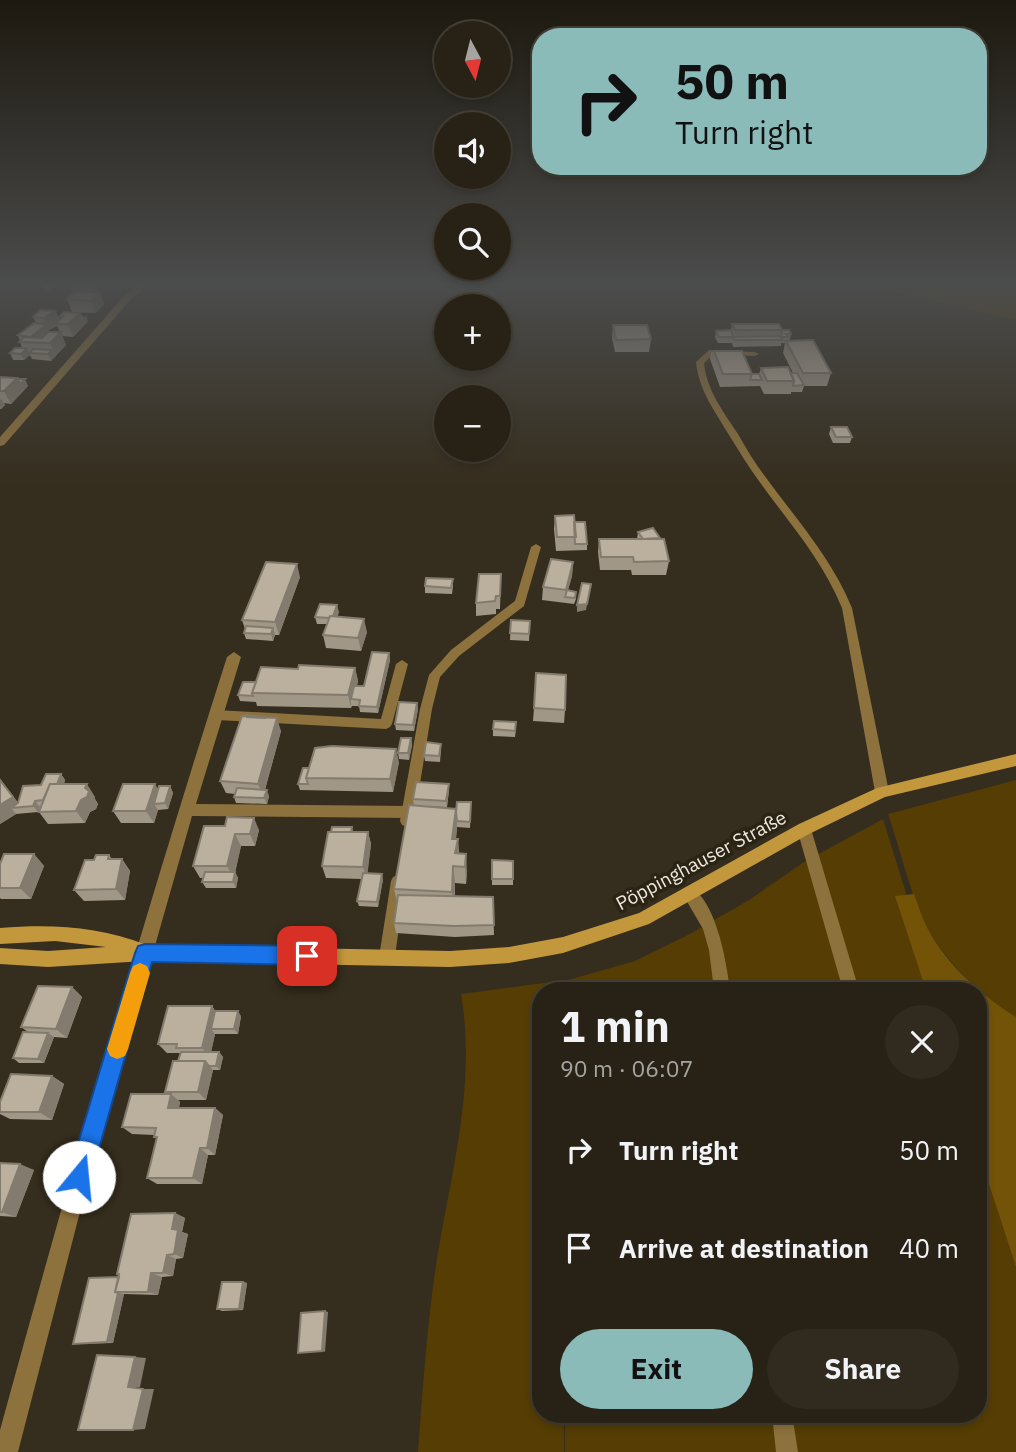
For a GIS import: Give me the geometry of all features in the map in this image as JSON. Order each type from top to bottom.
[{"type":"main road","name":"Pöppinghauser Straße","points":[[0,957],[48,959],[145,953],[450,959],[509,955],[563,945],[643,919],[804,829],[882,792],[1016,760]]},
{"type":"main road","name":"Pöppinghauser Straße","points":[[0,936],[31,933],[69,934],[118,941],[145,953]]},
{"type":"street","points":[[0,443],[78,354]]},
{"type":"street","points":[[6,1452],[79,1177],[186,810],[234,657]]},
{"type":"street","points":[[186,810],[408,812]]},
{"type":"lane","points":[[710,354],[700,362],[701,377],[712,402],[762,478],[827,563],[840,588],[847,608],[882,792]]},
{"type":"lane","points":[[750,354],[755,354]]},
{"type":"lane","points":[[405,837],[426,709],[435,674],[454,653],[520,603],[536,547]]},
{"type":"lane","points":[[216,715],[386,724],[402,664]]},
{"type":"lane","points":[[804,829],[849,982]]},
{"type":"lane","points":[[387,957],[401,862]]},
{"type":"lane","points":[[690,893],[708,918],[715,940],[721,982]]},
{"type":"lane","points":[[783,1423],[787,1452]]},
{"type":"shaded area","points":[[1016,780],[1016,1018],[987,996],[987,982],[970,982],[967,979],[929,931],[911,888],[888,814]]},
{"type":"shaded area","points":[[883,819],[934,982],[553,982],[635,961],[690,934],[749,900],[804,862]]},
{"type":"shaded area","points":[[914,894],[936,942],[971,982],[923,982],[895,896]]},
{"type":"shaded area","points":[[532,985],[532,1423],[564,1423],[564,1452],[418,1452],[433,1286],[463,1104],[466,1068],[461,994]]},
{"type":"shaded area","points":[[987,996],[1016,1017],[1016,1267],[987,1178]]},
{"type":"shaded area","points":[[987,1178],[1016,1267],[1016,1452],[565,1452],[565,1423],[987,1423]]},
{"type":"building","points":[[715,354],[743,354],[752,374],[723,374]]},
{"type":"building","points":[[793,354],[821,354],[831,373],[803,373]]},
{"type":"building","points":[[788,367],[794,381],[767,381],[761,368]]},
{"type":"building","points":[[791,373],[797,373],[804,385],[793,386]]},
{"type":"building","points":[[752,374],[759,374],[762,380],[750,380]]},
{"type":"building","points":[[0,377],[17,378],[4,391],[0,391]]},
{"type":"building","points":[[831,427],[847,427],[852,437],[836,437]]},
{"type":"building","points":[[574,515],[576,537],[557,537],[555,516]]},
{"type":"building","points":[[574,522],[585,522],[587,544],[575,544]]},
{"type":"building","points":[[653,528],[660,538],[643,539],[638,532]]},
{"type":"building","points":[[599,539],[664,539],[669,561],[634,562],[633,557],[601,557]]},
{"type":"building","points":[[551,559],[573,562],[566,590],[543,587]]},
{"type":"building","points":[[266,562],[297,564],[275,622],[242,620]]},
{"type":"building","points":[[479,574],[501,574],[500,596],[496,596],[495,601],[476,603]]},
{"type":"building","points":[[426,578],[453,579],[451,588],[425,586]]},
{"type":"building","points":[[582,583],[591,584],[587,604],[577,605]]},
{"type":"building","points":[[567,590],[576,592],[575,598],[565,597]]},
{"type":"building","points":[[320,604],[337,605],[333,616],[315,617]]},
{"type":"building","points":[[330,616],[364,619],[358,638],[323,635]]},
{"type":"building","points":[[511,620],[530,621],[529,634],[510,633]]},
{"type":"building","points":[[246,626],[273,628],[271,634],[244,633]]},
{"type":"building","points":[[372,652],[389,653],[377,707],[359,706],[360,700],[351,699],[354,686],[364,686]]},
{"type":"building","points":[[299,665],[355,668],[348,695],[252,693],[261,667],[298,669]]},
{"type":"building","points":[[536,673],[566,675],[565,710],[534,708]]},
{"type":"building","points":[[243,682],[256,682],[253,696],[238,695]]},
{"type":"building","points":[[399,702],[417,703],[413,725],[395,724]]},
{"type":"building","points":[[242,716],[277,718],[258,784],[220,781]]},
{"type":"building","points":[[494,721],[516,722],[515,731],[493,729]]},
{"type":"building","points":[[401,738],[411,738],[408,753],[398,753]]},
{"type":"building","points":[[426,742],[441,744],[439,756],[424,755]]},
{"type":"building","points":[[332,746],[396,749],[390,779],[306,778],[315,748]]},
{"type":"building","points":[[303,768],[309,768],[306,778],[308,784],[298,784]]},
{"type":"building","points":[[46,774],[61,774],[57,784],[50,784],[43,800],[35,801],[33,806],[11,808],[18,803],[23,786],[41,785]]},
{"type":"building","points":[[0,780],[13,797],[0,805]]},
{"type":"building","points":[[416,782],[449,784],[446,801],[413,799]]},
{"type":"building","points":[[50,784],[87,784],[85,788],[89,791],[76,811],[39,812]]},
{"type":"building","points":[[123,784],[155,784],[146,811],[113,811]]},
{"type":"building","points":[[159,786],[170,786],[165,803],[154,804]]},
{"type":"building","points":[[237,788],[267,790],[264,798],[234,797]]},
{"type":"building","points":[[457,802],[471,802],[470,822],[457,821]]},
{"type":"building","points":[[409,805],[456,809],[452,839],[458,839],[455,853],[466,854],[465,867],[453,866],[452,892],[394,889]]},
{"type":"building","points":[[227,817],[254,818],[250,834],[235,834],[227,866],[193,866],[204,826],[225,826]]},
{"type":"building","points":[[332,827],[352,827],[351,832],[331,832]]},
{"type":"building","points":[[328,832],[368,832],[363,867],[322,866]]},
{"type":"building","points":[[4,854],[34,854],[20,888],[0,888],[0,864]]},
{"type":"building","points":[[96,855],[109,855],[108,859],[122,859],[116,889],[74,890],[85,860],[94,860]]},
{"type":"building","points":[[492,860],[513,861],[513,879],[492,879]]},
{"type":"building","points":[[205,872],[235,872],[233,882],[202,882]]},
{"type":"building","points":[[363,873],[382,874],[377,902],[357,901]]},
{"type":"building","points":[[398,895],[493,897],[494,925],[394,923]]},
{"type":"building","points":[[38,986],[72,987],[56,1029],[21,1027]]},
{"type":"building","points":[[168,1006],[212,1006],[202,1048],[176,1048],[177,1044],[158,1044]]},
{"type":"building","points":[[215,1011],[238,1011],[234,1029],[211,1029]]},
{"type":"building","points":[[23,1032],[48,1033],[38,1059],[13,1058]]},
{"type":"building","points":[[181,1052],[219,1052],[216,1066],[209,1066],[205,1061],[178,1061]]},
{"type":"building","points":[[173,1061],[205,1061],[198,1092],[165,1092]]},
{"type":"building","points":[[11,1074],[52,1076],[39,1112],[0,1112],[0,1102]]},
{"type":"building","points":[[131,1094],[171,1094],[168,1108],[215,1108],[207,1148],[200,1148],[193,1178],[147,1178],[157,1137],[154,1137],[156,1128],[122,1127]]},
{"type":"building","points":[[0,1163],[20,1164],[2,1212],[0,1212]]},
{"type":"building","points":[[175,1213],[172,1229],[178,1230],[174,1254],[167,1255],[163,1273],[151,1273],[148,1292],[115,1292],[131,1214]]},
{"type":"building","points":[[119,1277],[107,1342],[73,1344],[89,1278]]},
{"type":"building","points":[[222,1282],[243,1282],[239,1309],[217,1309]]},
{"type":"building","points":[[325,1311],[322,1351],[298,1353],[301,1313]]},
{"type":"building","points":[[97,1355],[135,1357],[128,1387],[143,1389],[133,1430],[78,1430]]},
{"type":"slow traffic","points":[[117,1049],[140,973]]},
{"type":"route","points":[[79,1177],[145,953],[307,956]]}]
